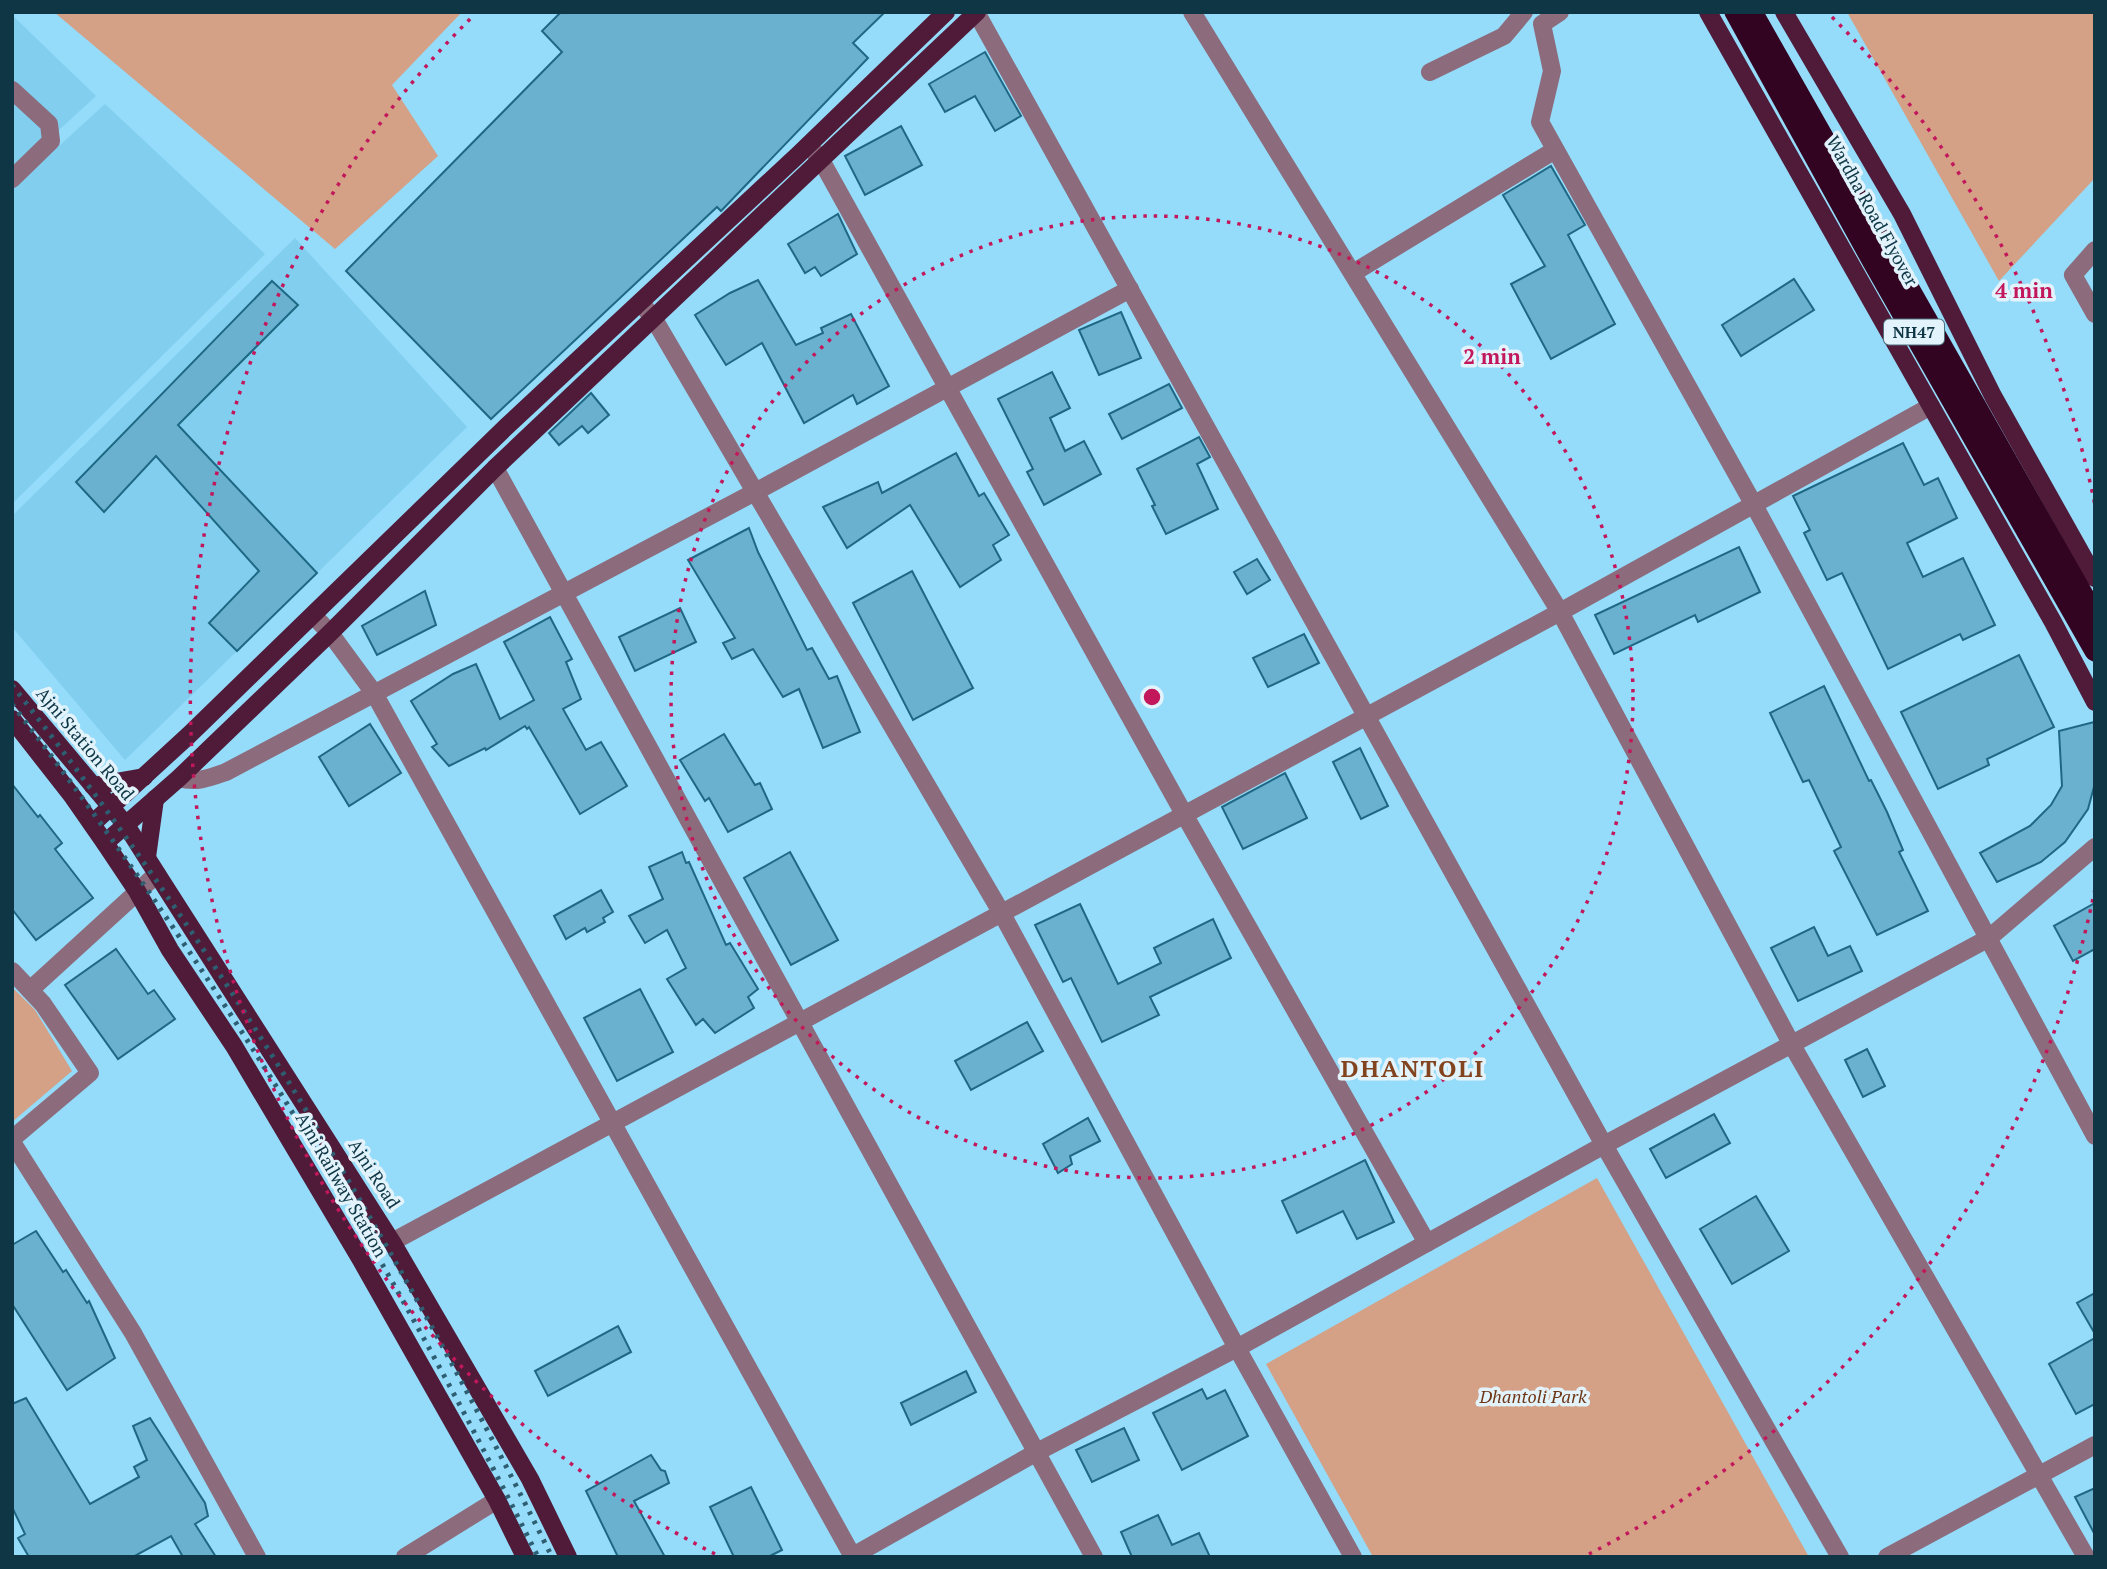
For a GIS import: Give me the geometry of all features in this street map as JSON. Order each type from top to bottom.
[{"type":"highway","name":"Wardha Road Flyover","points":[[1735,12],[1873,262],[2095,651]]},
{"type":"highway","name":"Wardha Road Flyover","points":[[1752,12],[2095,616]]},
{"type":"main road","points":[[92,824],[313,615],[507,426],[809,145],[946,12]]},
{"type":"main road","points":[[105,843],[179,778],[330,633],[495,468],[976,12]]},
{"type":"main road","points":[[1708,12],[2053,622],[2095,702]]},
{"type":"main road","points":[[1786,15],[1902,214],[1993,396],[2095,578]]},
{"type":"main road","name":"Ajni Station Road","points":[[12,690],[126,825]]},
{"type":"main road","name":"Ajni Railway Station","points":[[12,719],[105,843],[137,891],[170,950],[234,1046],[497,1500],[525,1557]]},
{"type":"main road","points":[[93,786],[144,777]]},
{"type":"main road","points":[[146,858],[155,799]]},
{"type":"main road","name":"Ajni Road","points":[[126,825],[392,1242],[530,1479],[568,1557]]},
{"type":"street","points":[[976,12],[1604,1145],[1840,1557]]},
{"type":"street","points":[[1192,12],[1560,612],[1792,1045],[2086,1557]]},
{"type":"street","points":[[1430,72],[1504,36],[1524,12]]},
{"type":"street","points":[[1560,12],[1542,24],[1552,71],[1540,122],[1754,505],[2095,1136]]},
{"type":"street","points":[[12,90],[49,124],[51,141],[12,179]]},
{"type":"street","points":[[809,145],[821,160],[1184,814],[1427,1243]]},
{"type":"street","points":[[1353,273],[1555,150]]},
{"type":"street","points":[[2095,250],[2073,275],[2095,314]]},
{"type":"street","points":[[179,778],[201,780],[226,772],[755,492],[1129,289]]},
{"type":"street","points":[[640,303],[654,319],[1001,912],[1353,1557]]},
{"type":"street","points":[[392,1242],[1560,612],[1931,406]]},
{"type":"street","points":[[495,468],[1094,1557]]},
{"type":"street","points":[[313,615],[330,633],[374,693],[852,1557],[1037,1452],[1237,1348],[1604,1145],[1989,938],[2095,846]]},
{"type":"street","points":[[30,990],[158,874]]},
{"type":"street","points":[[12,971],[43,1004],[90,1073],[12,1140],[133,1333],[257,1557]]},
{"type":"street","points":[[1886,1557],[2095,1445]]},
{"type":"street","points":[[405,1557],[497,1500]]},
{"type":"shaded area","points":[[12,15],[96,96],[12,173]]},
{"type":"shaded area","points":[[105,104],[265,254],[12,504],[12,189]]},
{"type":"shaded area","points":[[295,238],[467,427],[125,760],[12,627],[12,516]]},
{"type":"green space","points":[[54,12],[462,12],[392,85],[438,156],[335,249]]},
{"type":"green space","points":[[1847,12],[2095,12],[2095,178],[1999,281]]},
{"type":"green space","points":[[12,987],[35,1010],[72,1071],[12,1122]]},
{"type":"green space","name":"Dhantoli Park","points":[[1597,1178],[1809,1557],[1373,1557],[1266,1364]]},
{"type":"building","points":[[561,12],[885,12],[853,43],[868,58],[721,211],[717,207],[491,419],[346,271],[562,52],[542,31]]},
{"type":"building","points":[[985,52],[1021,116],[995,131],[975,96],[945,112],[929,84]]},
{"type":"building","points":[[901,126],[922,165],[865,195],[845,156]]},
{"type":"building","points":[[1551,166],[1585,225],[1568,235],[1615,324],[1551,359],[1511,284],[1545,266],[1503,195]]},
{"type":"building","points":[[838,214],[857,254],[821,276],[815,267],[805,273],[788,244]]},
{"type":"building","points":[[1794,279],[1814,310],[1741,356],[1722,325]]},
{"type":"building","points":[[758,280],[796,345],[823,333],[821,328],[851,314],[889,386],[857,404],[853,395],[804,423],[762,343],[726,365],[695,315],[730,293]]},
{"type":"building","points":[[272,281],[298,305],[178,425],[317,573],[237,651],[209,623],[259,571],[156,456],[104,512],[76,482]]},
{"type":"building","points":[[1121,312],[1141,358],[1099,375],[1079,330]]},
{"type":"building","points":[[1052,372],[1070,408],[1050,418],[1065,451],[1084,441],[1101,474],[1044,505],[1027,472],[1033,469],[998,399]]},
{"type":"building","points":[[1169,384],[1182,408],[1122,439],[1109,414]]},
{"type":"building","points":[[591,393],[609,415],[588,433],[582,426],[559,445],[549,433]]},
{"type":"building","points":[[1199,437],[1210,457],[1197,464],[1218,509],[1166,534],[1137,469]]},
{"type":"building","points":[[1903,443],[1924,485],[1938,478],[1957,518],[1907,543],[1923,577],[1963,558],[1995,625],[1963,640],[1960,634],[1888,669],[1842,573],[1827,580],[1804,533],[1810,530],[1793,496]]},
{"type":"building","points":[[956,453],[979,496],[984,493],[1009,535],[993,545],[1001,560],[960,587],[910,505],[847,548],[823,507],[878,482],[882,493]]},
{"type":"building","points":[[749,528],[758,552],[807,650],[812,648],[829,679],[837,676],[860,732],[823,748],[799,689],[783,697],[753,649],[732,659],[723,643],[735,638],[688,560]]},
{"type":"building","points":[[1739,547],[1760,592],[1698,622],[1695,615],[1614,654],[1595,615]]},
{"type":"building","points":[[1257,559],[1270,580],[1247,594],[1234,572]]},
{"type":"building","points":[[912,571],[973,688],[913,720],[853,603]]},
{"type":"building","points":[[425,591],[436,625],[377,655],[362,626]]},
{"type":"building","points":[[680,608],[696,642],[635,671],[619,637]]},
{"type":"building","points":[[550,617],[572,659],[566,662],[581,699],[563,709],[586,750],[601,742],[627,786],[580,814],[529,727],[527,729],[525,726],[486,750],[485,748],[449,766],[432,747],[437,744],[411,701],[453,674],[476,664],[500,719],[534,700],[504,642]]},
{"type":"building","points":[[1304,634],[1319,663],[1268,687],[1253,658]]},
{"type":"building","points":[[2019,655],[2054,727],[1987,759],[1989,765],[1938,789],[1901,712]]},
{"type":"building","points":[[1824,686],[1869,781],[1871,780],[1887,812],[1903,850],[1899,852],[1928,911],[1877,935],[1834,851],[1841,847],[1809,780],[1803,782],[1770,713]]},
{"type":"building","points":[[2094,722],[2095,783],[2088,809],[2065,842],[2041,862],[1997,882],[1980,853],[2030,826],[2051,805],[2062,786],[2059,731]]},
{"type":"building","points":[[370,724],[401,773],[349,806],[319,757]]},
{"type":"building","points":[[724,734],[755,785],[760,783],[772,809],[728,832],[709,798],[705,801],[680,760]]},
{"type":"building","points":[[1360,748],[1388,806],[1361,819],[1333,762]]},
{"type":"building","points":[[1285,773],[1307,818],[1243,849],[1222,807]]},
{"type":"building","points":[[12,784],[62,843],[55,849],[93,898],[36,940],[12,909]]},
{"type":"building","points":[[682,852],[726,945],[730,943],[758,989],[748,997],[754,1008],[715,1033],[703,1019],[696,1025],[667,979],[686,968],[667,930],[645,943],[629,916],[663,899],[649,867]]},
{"type":"building","points":[[790,852],[838,940],[791,965],[744,878]]},
{"type":"building","points":[[601,890],[613,912],[603,918],[605,922],[587,932],[585,928],[566,939],[554,916]]},
{"type":"building","points":[[2095,903],[2095,949],[2073,961],[2054,926]]},
{"type":"building","points":[[1080,904],[1118,984],[1161,963],[1154,948],[1213,919],[1231,958],[1150,997],[1159,1015],[1102,1042],[1071,978],[1063,982],[1035,925]]},
{"type":"building","points":[[1814,927],[1828,956],[1850,946],[1862,971],[1798,1001],[1771,948]]},
{"type":"building","points":[[116,949],[148,994],[154,990],[175,1019],[118,1059],[65,985]]},
{"type":"building","points":[[640,989],[673,1052],[617,1081],[584,1018]]},
{"type":"building","points":[[1027,1022],[1043,1051],[971,1090],[955,1061]]},
{"type":"building","points":[[1867,1049],[1885,1086],[1863,1097],[1845,1060]]},
{"type":"building","points":[[1714,1114],[1730,1143],[1666,1178],[1650,1149]]},
{"type":"building","points":[[1088,1118],[1100,1141],[1070,1156],[1072,1164],[1058,1173],[1043,1144]]},
{"type":"building","points":[[1365,1160],[1394,1222],[1357,1239],[1343,1211],[1297,1233],[1282,1201]]},
{"type":"building","points":[[1756,1196],[1789,1251],[1732,1284],[1700,1229]]},
{"type":"building","points":[[36,1231],[63,1272],[66,1270],[87,1303],[89,1301],[115,1358],[67,1390],[12,1304],[12,1245]]},
{"type":"building","points":[[2095,1293],[2095,1334],[2077,1303]]},
{"type":"building","points":[[618,1326],[631,1352],[548,1396],[535,1371]]},
{"type":"building","points":[[2095,1338],[2095,1404],[2076,1414],[2049,1364]]},
{"type":"building","points":[[966,1371],[976,1392],[911,1425],[901,1403]]},
{"type":"building","points":[[1202,1389],[1207,1399],[1225,1390],[1248,1436],[1182,1470],[1153,1413]]},
{"type":"building","points":[[26,1398],[90,1504],[139,1477],[134,1467],[147,1460],[133,1426],[150,1418],[205,1503],[208,1516],[195,1524],[216,1557],[183,1557],[171,1536],[133,1557],[29,1557],[18,1538],[25,1534],[12,1507],[12,1404]]},
{"type":"building","points":[[1124,1428],[1139,1460],[1092,1482],[1076,1450]]},
{"type":"building","points":[[651,1455],[661,1470],[665,1471],[669,1483],[634,1501],[665,1557],[618,1557],[586,1491]]},
{"type":"building","points":[[751,1487],[782,1550],[768,1557],[734,1557],[710,1507]]},
{"type":"building","points":[[2095,1488],[2095,1535],[2075,1497]]},
{"type":"building","points":[[1158,1515],[1172,1545],[1199,1533],[1210,1557],[1132,1557],[1121,1532]]},
{"type":"railway","points":[[12,685],[90,787],[164,892],[236,998],[304,1107],[433,1329],[552,1557]]},
{"type":"railway","points":[[12,704],[159,907],[296,1118],[422,1335],[538,1557]]},
{"type":"district","name":"DHANTOLI","points":[[1413,1069]]}]
